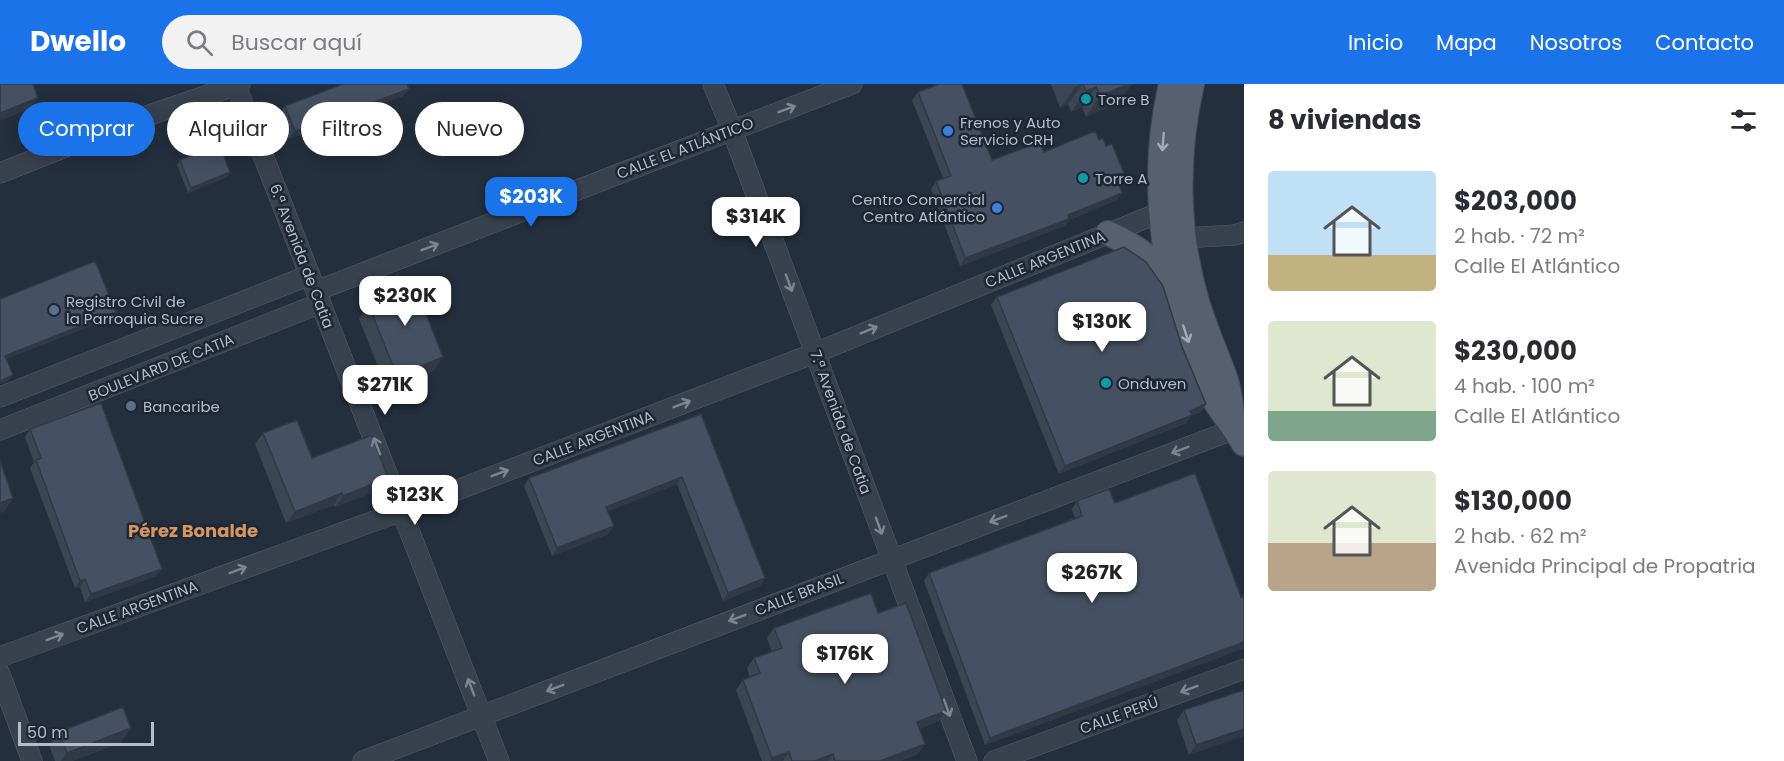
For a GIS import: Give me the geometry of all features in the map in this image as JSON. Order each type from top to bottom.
[{"type":"main road","points":[[1181,88],[1162,142],[1160,185],[1184,238],[1195,297],[1226,382],[1239,436]]},
{"type":"main road","points":[[1172,211],[1168,269],[1176,303],[1188,342],[1208,389],[1239,436]]},
{"type":"main road","points":[[1108,233],[1135,245],[1150,259],[1164,276],[1176,303]]},
{"type":"street","name":"7.ª Avenida de Catia","points":[[713,84],[967,761]]},
{"type":"street","name":"CALLE EL ATLÁNTICO","points":[[316,290],[852,84]]},
{"type":"street","points":[[0,173],[126,123],[238,85]]},
{"type":"street","name":"6.ª Avenida de Catia","points":[[238,85],[499,761]]},
{"type":"street","name":"CALLE ARGENTINA","points":[[0,657],[402,511],[815,353],[1108,233],[1172,211]]},
{"type":"street","points":[[1184,238],[1235,235],[1244,232]]},
{"type":"street","name":"BOULEVARD DE CATIA","points":[[0,397],[128,346],[316,290]]},
{"type":"street","name":"BOULEVARD DE CATIA","points":[[0,430],[139,375],[316,290]]},
{"type":"street","points":[[128,346],[139,375]]},
{"type":"street","name":"CALLE BRASIL","points":[[363,761],[892,559],[1239,436]]},
{"type":"street","name":"CALLE PERÚ","points":[[994,761],[1244,669]]},
{"type":"street","points":[[0,674],[32,761]]},
{"type":"building","points":[[0,84],[33,84],[38,98],[28,102],[18,102],[18,106],[0,113]]},
{"type":"building","points":[[343,84],[407,84],[409,89],[374,102],[301,102],[301,129],[295,131],[289,116],[289,104]]},
{"type":"building","points":[[939,84],[962,84],[992,160],[1040,142],[1044,152],[1095,131],[1099,140],[1103,138],[1106,146],[1112,144],[1124,173],[1119,175],[1122,182],[1119,184],[1122,193],[1068,215],[1069,219],[965,258],[936,181],[951,176],[918,92]]},
{"type":"building","points":[[1083,84],[1129,84],[1100,96],[1096,87],[1086,91]]},
{"type":"building","points":[[190,156],[224,156],[230,172],[191,188],[180,160]]},
{"type":"building","name":"Onduven","points":[[1124,247],[1146,262],[1163,286],[1182,347],[1206,404],[1190,411],[1192,415],[1065,466],[997,297]]},
{"type":"building","name":"Registro Civil de la Parroquia Sucre","points":[[95,261],[116,312],[5,356],[13,375],[0,381],[0,299]]},
{"type":"building","points":[[412,278],[443,357],[397,376],[369,306],[375,292]]},
{"type":"building","points":[[101,403],[162,569],[91,594],[85,579],[80,581],[36,460],[41,458],[30,429]]},
{"type":"building","points":[[701,414],[765,578],[728,593],[682,477],[606,507],[614,526],[557,548],[529,478]]},
{"type":"building","points":[[297,420],[312,458],[372,435],[388,478],[295,512],[263,433]]},
{"type":"building","points":[[0,461],[13,498],[0,503]]},
{"type":"building","points":[[1195,473],[1241,597],[1244,596],[1244,642],[990,738],[929,573],[1082,516],[1077,501],[1109,489],[1115,503]]},
{"type":"building","points":[[871,593],[878,613],[906,603],[946,711],[917,722],[925,744],[880,761],[835,761],[833,754],[814,761],[792,761],[789,752],[772,758],[743,680],[760,673],[754,658],[782,648],[774,628]]},
{"type":"building","points":[[1244,690],[1244,729],[1196,745],[1184,710]]},
{"type":"building","points":[[123,707],[131,728],[67,753],[59,732]]},
{"type":"place","name":"Torre B","points":[[1086,99]]},
{"type":"place","name":"Frenos y Auto Servicio CRH","points":[[948,131]]},
{"type":"place","name":"Torre A","points":[[1083,178]]},
{"type":"place","name":"Centro Comercial Centro Atlántico","points":[[997,208]]},
{"type":"place","name":"Registro Civil de la Parroquia Sucre","points":[[54,310]]},
{"type":"place","name":"Onduven","points":[[1106,383]]},
{"type":"place","name":"Bancaribe","points":[[131,406]]},
{"type":"district","name":"Pérez Bonalde","points":[[193,530]]}]
